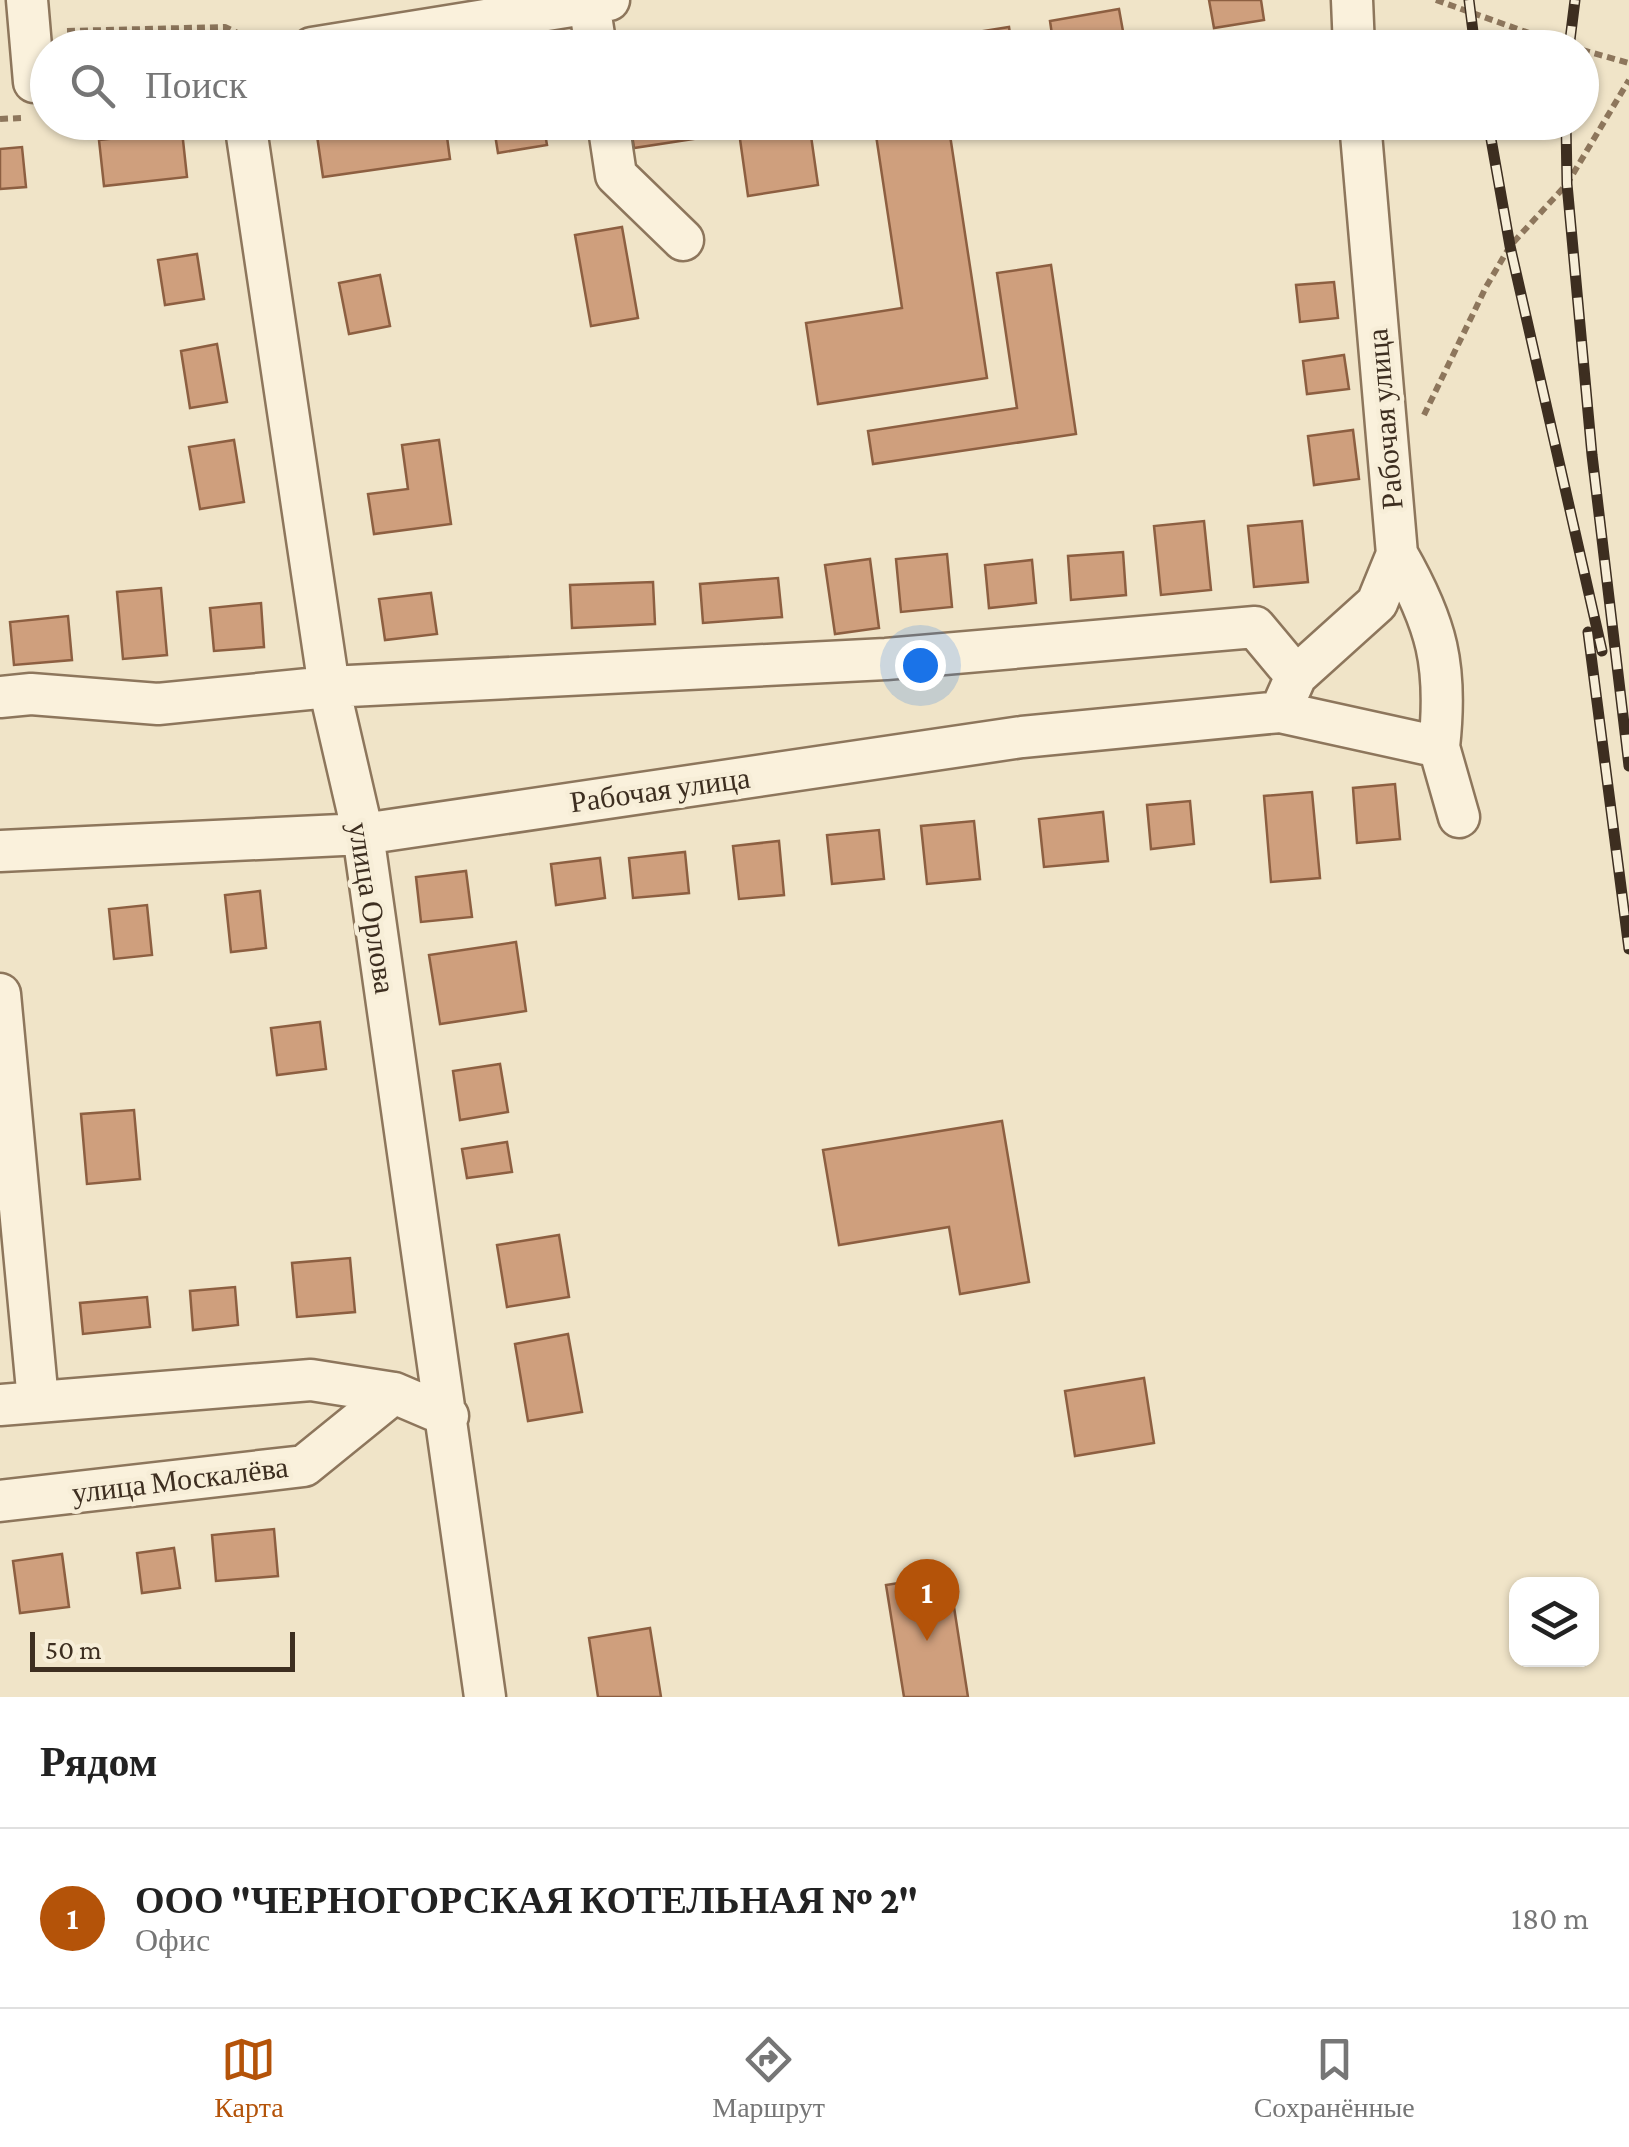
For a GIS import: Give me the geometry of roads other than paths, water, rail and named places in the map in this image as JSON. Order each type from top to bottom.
[{"type":"street","points":[[1352,0],[1353,30]]},
{"type":"street","points":[[377,30],[599,2],[597,30]]},
{"type":"street","points":[[27,82],[29,16]]},
{"type":"street","name":"улица Орлова","points":[[247,140],[329,688],[362,834],[448,1416],[485,1697]]},
{"type":"street","points":[[611,140],[616,175],[683,240]]},
{"type":"street","name":"Рабочая улица","points":[[0,852],[362,834],[1022,738],[1288,694],[1377,604],[1397,554],[1362,140]]},
{"type":"street","points":[[1397,554],[1436,638],[1444,697],[1439,746],[1459,818]]},
{"type":"street","points":[[0,697],[31,694],[158,704],[329,688],[886,659],[1255,626],[1288,694],[1439,746]]},
{"type":"street","points":[[0,994],[19,1403],[312,1380],[394,1393],[448,1416]]},
{"type":"street","name":"улица Москалёва","points":[[0,1501],[304,1466],[394,1393]]},
{"type":"railway","points":[[1469,0],[1473,30]]},
{"type":"railway","points":[[1571,30],[1575,0]]},
{"type":"railway","points":[[1491,140],[1510,246],[1602,651]]},
{"type":"railway","points":[[1566,140],[1592,455],[1629,766]]},
{"type":"railway","points":[[1588,632],[1629,949]]},
{"type":"place","name":"ООО \"ЧЕРНОГОРСКАЯ КОТЕЛЬНАЯ № 2\"","points":[[927,1641]]}]
